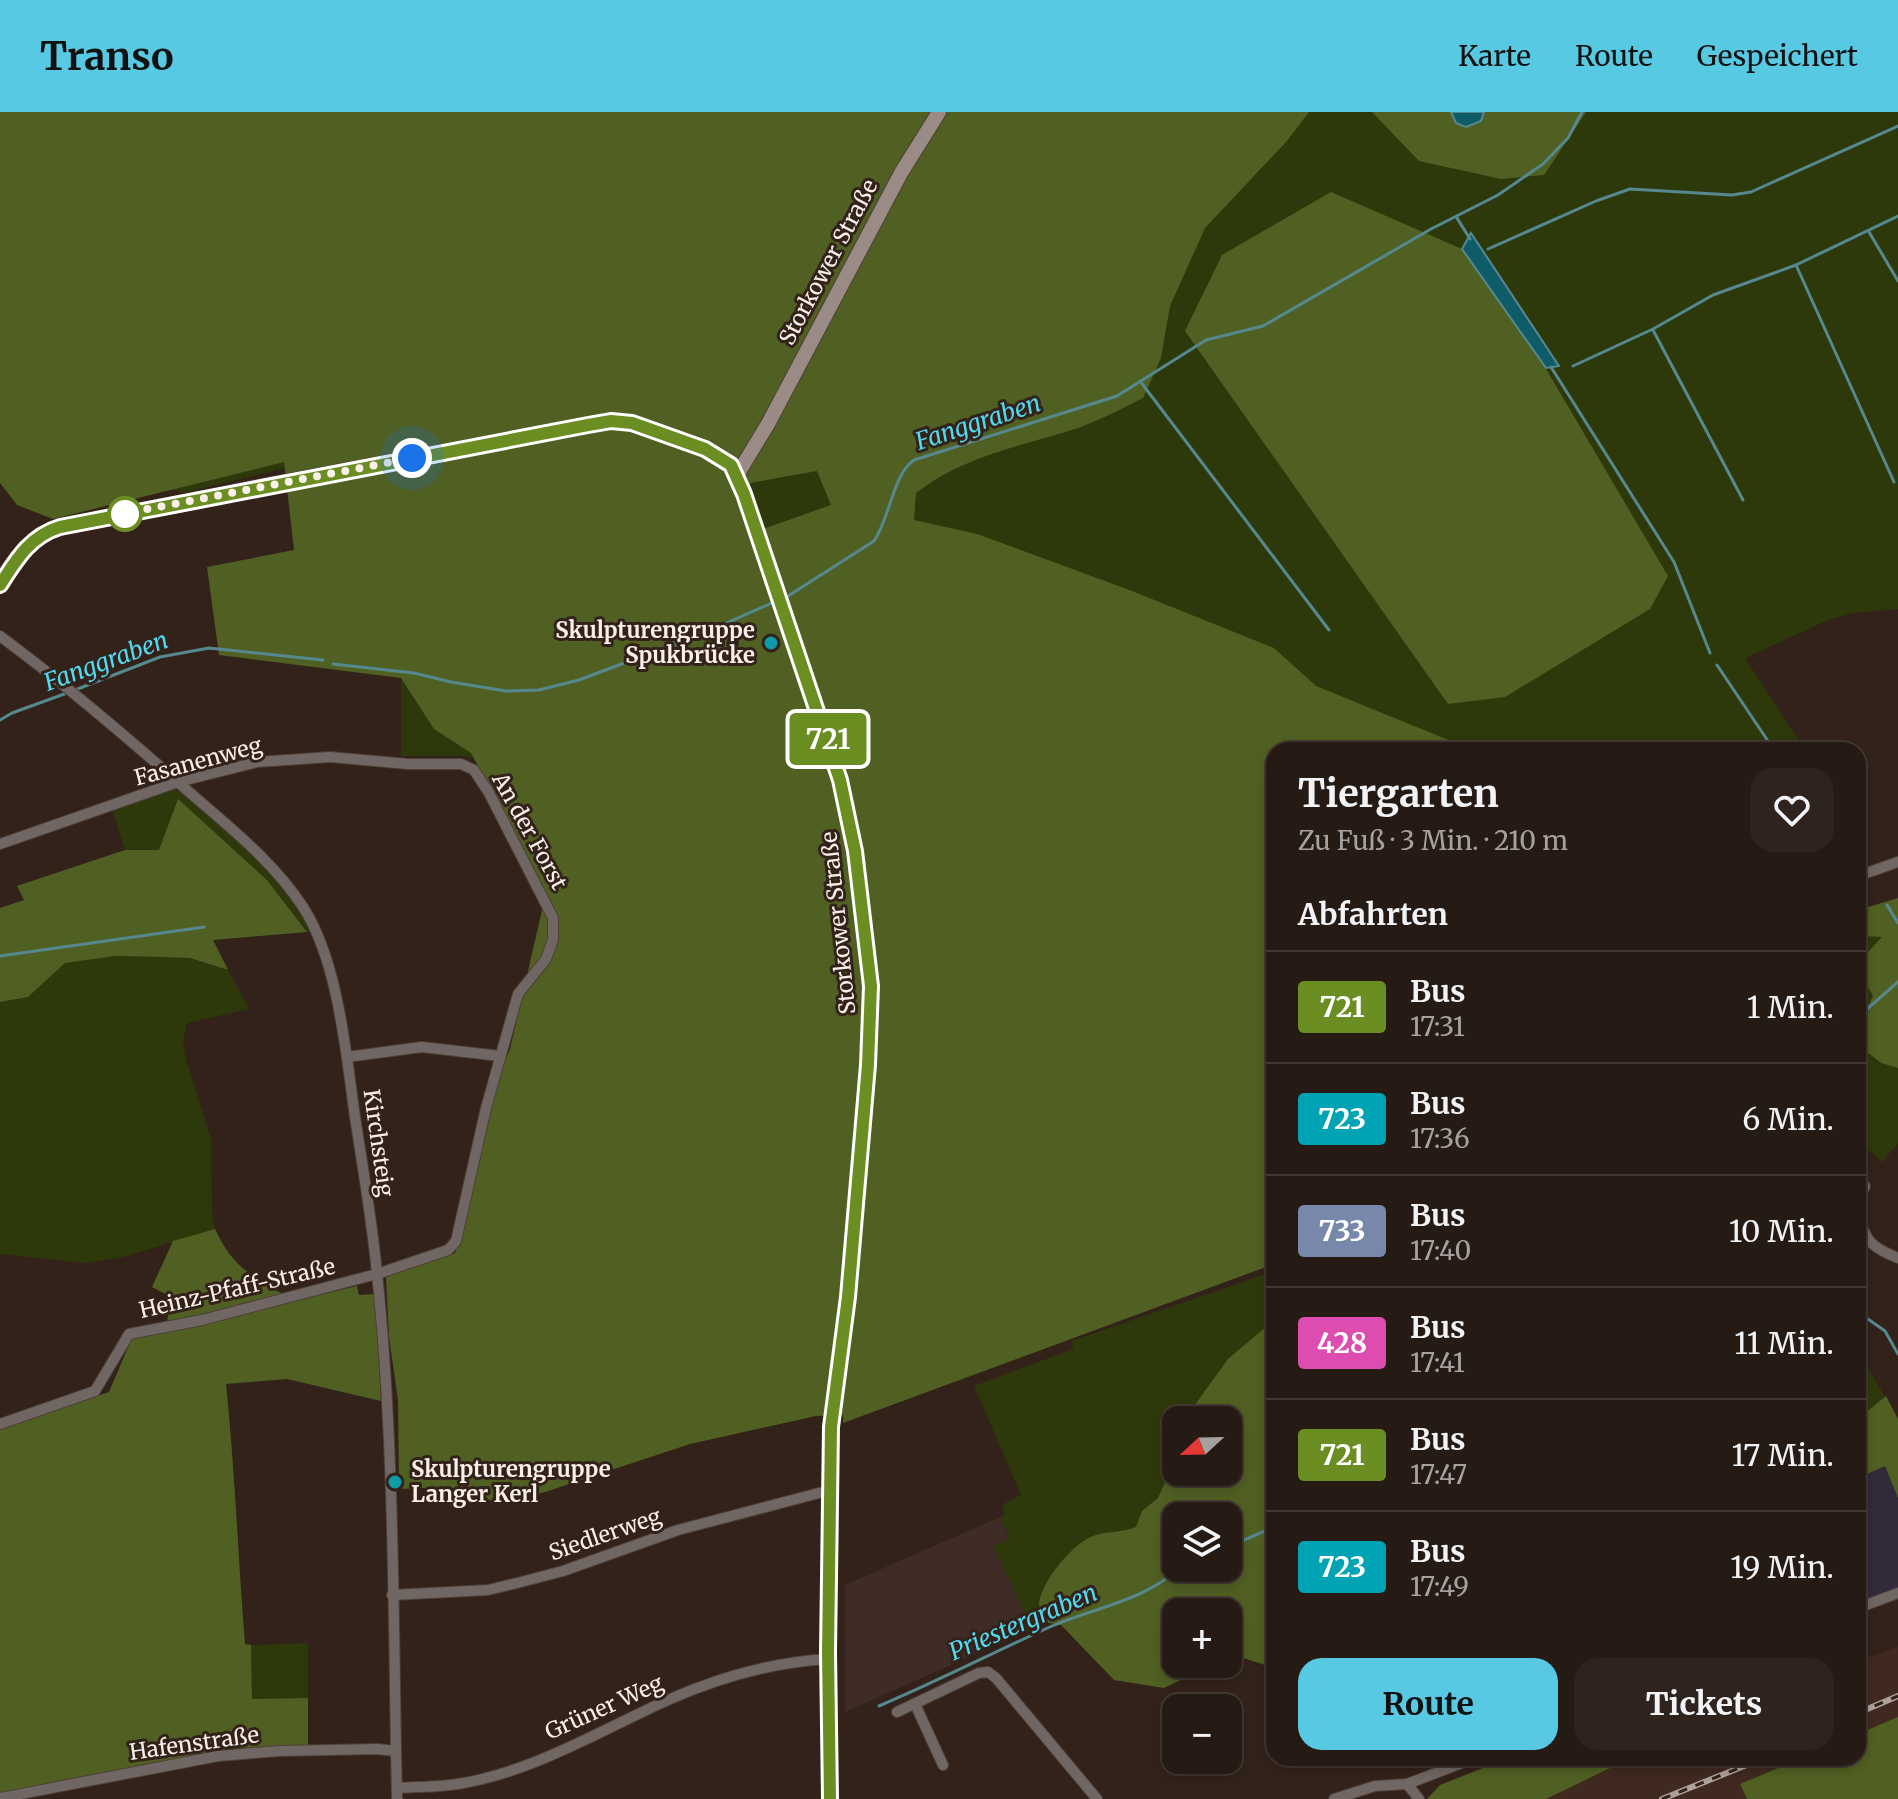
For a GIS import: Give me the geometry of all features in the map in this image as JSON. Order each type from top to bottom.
[{"type":"main road","name":"Storkower Straße","points":[[830,1799],[831,1427],[848,1297],[871,1019],[871,986],[855,851],[840,780],[737,475],[762,434],[901,173],[939,112]]},
{"type":"main road","points":[[0,585],[28,546],[43,534],[60,527],[611,421],[652,429],[705,449],[723,459],[737,475]]},
{"type":"street","name":"Kirchsteig","points":[[0,636],[77,695],[269,865],[288,885],[307,914],[332,980],[347,1057],[377,1274],[387,1432],[397,1793]]},
{"type":"street","name":"Fasanenweg","points":[[0,844],[178,782],[257,762],[330,757],[408,764],[461,764]]},
{"type":"street","name":"An der Forst","points":[[377,1274],[448,1250],[456,1241],[486,1108],[518,994],[546,959],[553,940],[553,918],[489,793],[474,770],[461,764]]},
{"type":"street","points":[[1866,873],[1898,862]]},
{"type":"street","points":[[347,1057],[412,1047],[500,1056]]},
{"type":"street","points":[[1866,1236],[1873,1247],[1898,1258]]},
{"type":"street","name":"Heinz-Pfaff-Straße","points":[[0,1424],[95,1391],[129,1334],[202,1320],[377,1274]]},
{"type":"street","name":"Siedlerweg","points":[[392,1595],[499,1587],[563,1571],[678,1530],[829,1492]]},
{"type":"street","points":[[1866,1605],[1898,1593]]},
{"type":"street","name":"Grüner Weg","points":[[397,1793],[491,1776],[597,1735],[692,1690],[745,1673],[828,1659]]},
{"type":"street","points":[[897,1712],[979,1673],[988,1672],[1097,1799]]},
{"type":"street","points":[[915,1704],[943,1765]]},
{"type":"street","name":"Hafenstraße","points":[[0,1798],[218,1756],[279,1751],[396,1751]]},
{"type":"street","points":[[1334,1799],[1375,1786],[1407,1784],[1454,1766]]},
{"type":"street","points":[[1407,1784],[1419,1799]]},
{"type":"shaded area","points":[[1885,1466],[1898,1498],[1898,1590],[1866,1602],[1866,1474]]},
{"type":"shaded area","points":[[1000,1517],[1010,1539],[993,1546],[1033,1629],[845,1712],[845,1585]]},
{"type":"shaded area","points":[[1898,1647],[1898,1717],[1866,1731],[1866,1658]]},
{"type":"shaded area","points":[[1614,1766],[1783,1766],[1741,1784],[1747,1799],[1546,1799]]},
{"type":"green space","points":[[0,112],[1898,112],[1898,609],[1853,613],[1828,620],[1745,658],[1800,742],[1324,742],[1305,737],[846,795],[461,756],[401,756],[401,678],[372,673],[286,468],[183,493],[151,481]]},
{"type":"green space","points":[[0,112],[1309,112],[1286,142],[1205,228],[1170,306],[1161,358],[1143,398],[1081,427],[996,452],[955,469],[916,493],[914,520],[977,534],[1274,648],[1316,686],[1453,742],[1266,742],[1266,1267],[843,1423],[843,1415],[816,1416],[690,1444],[542,1493],[450,1506],[449,1487],[399,1489],[398,1400],[389,1337],[386,1277],[455,1253],[496,1081],[510,1049],[546,893],[471,753],[434,729],[401,678],[219,655],[207,567],[294,550],[284,462],[53,519],[17,505],[0,483]],"holes":[[[817,471],[831,505],[763,529],[752,500],[750,483]]]},
{"type":"green space","points":[[1372,112],[1586,112],[1544,175],[1501,179],[1419,161]]},
{"type":"green space","points":[[1331,192],[1462,249],[1546,369],[1668,576],[1650,609],[1505,697],[1448,704],[1185,331],[1222,255]]},
{"type":"green space","points":[[174,789],[184,794],[254,857],[285,892],[312,932],[308,932],[267,880],[178,800],[159,850],[125,850],[112,809]]},
{"type":"green space","points":[[178,799],[267,880],[307,932],[213,940],[228,970],[190,958],[116,956],[65,963],[28,997],[0,1002],[0,908],[24,900],[17,886],[125,850],[159,850]]},
{"type":"green space","points":[[1898,898],[1898,1068],[1881,1063],[1866,1051],[1866,1011],[1873,996],[1866,984],[1866,957],[1882,937],[1866,936],[1866,908]]},
{"type":"green space","points":[[1866,936],[1883,937],[1866,957]]},
{"type":"green space","points":[[116,956],[190,958],[228,970],[249,1009],[187,1023],[183,1041],[211,1139],[215,1229],[123,1257],[86,1263],[0,1254],[0,1002],[28,997],[65,963]]},
{"type":"green space","points":[[1866,984],[1873,996],[1866,1011]]},
{"type":"green space","points":[[1866,1051],[1881,1063],[1898,1068],[1898,1143],[1882,1162],[1866,1147]]},
{"type":"green space","points":[[215,1229],[228,1252],[243,1268],[284,1295],[167,1323],[169,1307],[175,1299],[152,1287],[173,1241]]},
{"type":"green space","points":[[1266,1274],[1266,1665],[1242,1658],[1242,1598],[1162,1598],[1162,1611],[1039,1603],[1043,1622],[1033,1629],[993,1546],[1010,1538],[1000,1517],[1005,1514],[1002,1505],[1021,1495],[974,1386],[1073,1349],[1072,1341]]},
{"type":"green space","points":[[357,1286],[359,1295],[375,1294],[381,1401],[287,1379],[226,1384],[245,1644],[251,1645],[252,1699],[308,1698],[308,1745],[191,1757],[0,1794],[0,1428],[109,1392],[132,1338]]},
{"type":"green space","points":[[1266,1327],[1266,1665],[1242,1658],[1242,1598],[1162,1598],[1162,1678],[1185,1678],[1164,1688],[1114,1680],[1061,1625],[1043,1622],[1039,1603],[1041,1594],[1059,1564],[1085,1540],[1098,1534],[1136,1527],[1142,1511],[1158,1498],[1163,1486],[1242,1486],[1242,1406],[1194,1406],[1228,1359]]},
{"type":"green space","points":[[1866,1365],[1898,1419],[1898,1498],[1885,1466],[1866,1474]]},
{"type":"green space","points":[[1886,1396],[1898,1419],[1898,1498],[1885,1466],[1866,1474],[1866,1412]]},
{"type":"green space","points":[[308,1643],[308,1698],[252,1700],[251,1645]]},
{"type":"green space","points":[[1898,1717],[1898,1799],[1747,1799],[1740,1784],[1783,1766],[1866,1766],[1866,1731]]},
{"type":"green space","points":[[1488,1766],[1614,1766],[1546,1799],[1427,1799],[1440,1785]]},
{"type":"water","points":[[1451,112],[1484,112],[1481,121],[1466,127],[1456,123]]},
{"type":"water","points":[[1471,233],[1559,366],[1546,368],[1462,249]]},
{"type":"waterway","name":"Fanggraben","points":[[785,598],[874,541],[901,475],[914,460],[1117,396],[1206,340],[1263,326],[1431,229],[1498,195],[1543,164],[1568,138],[1582,112]]},
{"type":"waterway","points":[[1488,249],[1630,189],[1732,195],[1751,192],[1898,126]]},
{"type":"waterway","points":[[1573,366],[1653,329],[1713,295],[1796,265],[1898,216]]},
{"type":"waterway","points":[[1457,218],[1470,239]]},
{"type":"waterway","points":[[1869,232],[1898,281]]},
{"type":"waterway","points":[[1796,265],[1894,482]]},
{"type":"waterway","points":[[1653,330],[1743,500]]},
{"type":"waterway","points":[[1551,367],[1674,562],[1710,653]]},
{"type":"waterway","points":[[1140,381],[1329,630]]},
{"type":"waterway","name":"Fanggraben","points":[[333,664],[414,673],[506,691],[539,690],[579,680],[704,633],[774,602]]},
{"type":"waterway","name":"Fanggraben","points":[[75,690],[160,657],[209,648],[323,660]]},
{"type":"waterway","points":[[1717,665],[1769,742]]},
{"type":"waterway","name":"Fanggraben","points":[[0,720],[67,693]]},
{"type":"waterway","points":[[1887,905],[1898,923]]},
{"type":"waterway","points":[[0,956],[204,927]]},
{"type":"waterway","points":[[1866,1010],[1898,982]]},
{"type":"waterway","points":[[1866,1318],[1885,1331],[1898,1354]]},
{"type":"waterway","name":"Priestergraben","points":[[1242,1541],[1266,1530]]},
{"type":"waterway","name":"Priestergraben","points":[[879,1706],[1052,1626],[1135,1596],[1162,1581]]},
{"type":"railway","points":[[1866,1710],[1898,1696]]},
{"type":"railway","points":[[1662,1799],[1744,1766]]},
{"type":"bus line","name":"721","points":[[0,585],[22,552],[51,529],[611,421],[667,434],[714,453],[731,465],[744,494],[840,780],[855,851],[871,986],[868,1065],[848,1297],[831,1427],[830,1799]]},
{"type":"place","name":"Skulpturengruppe Spukbrücke","points":[[771,643]]},
{"type":"place","name":"Skulpturengruppe Langer Kerl","points":[[395,1482]]},
{"type":"route","points":[[125,514],[122,514],[412,458]]}]
